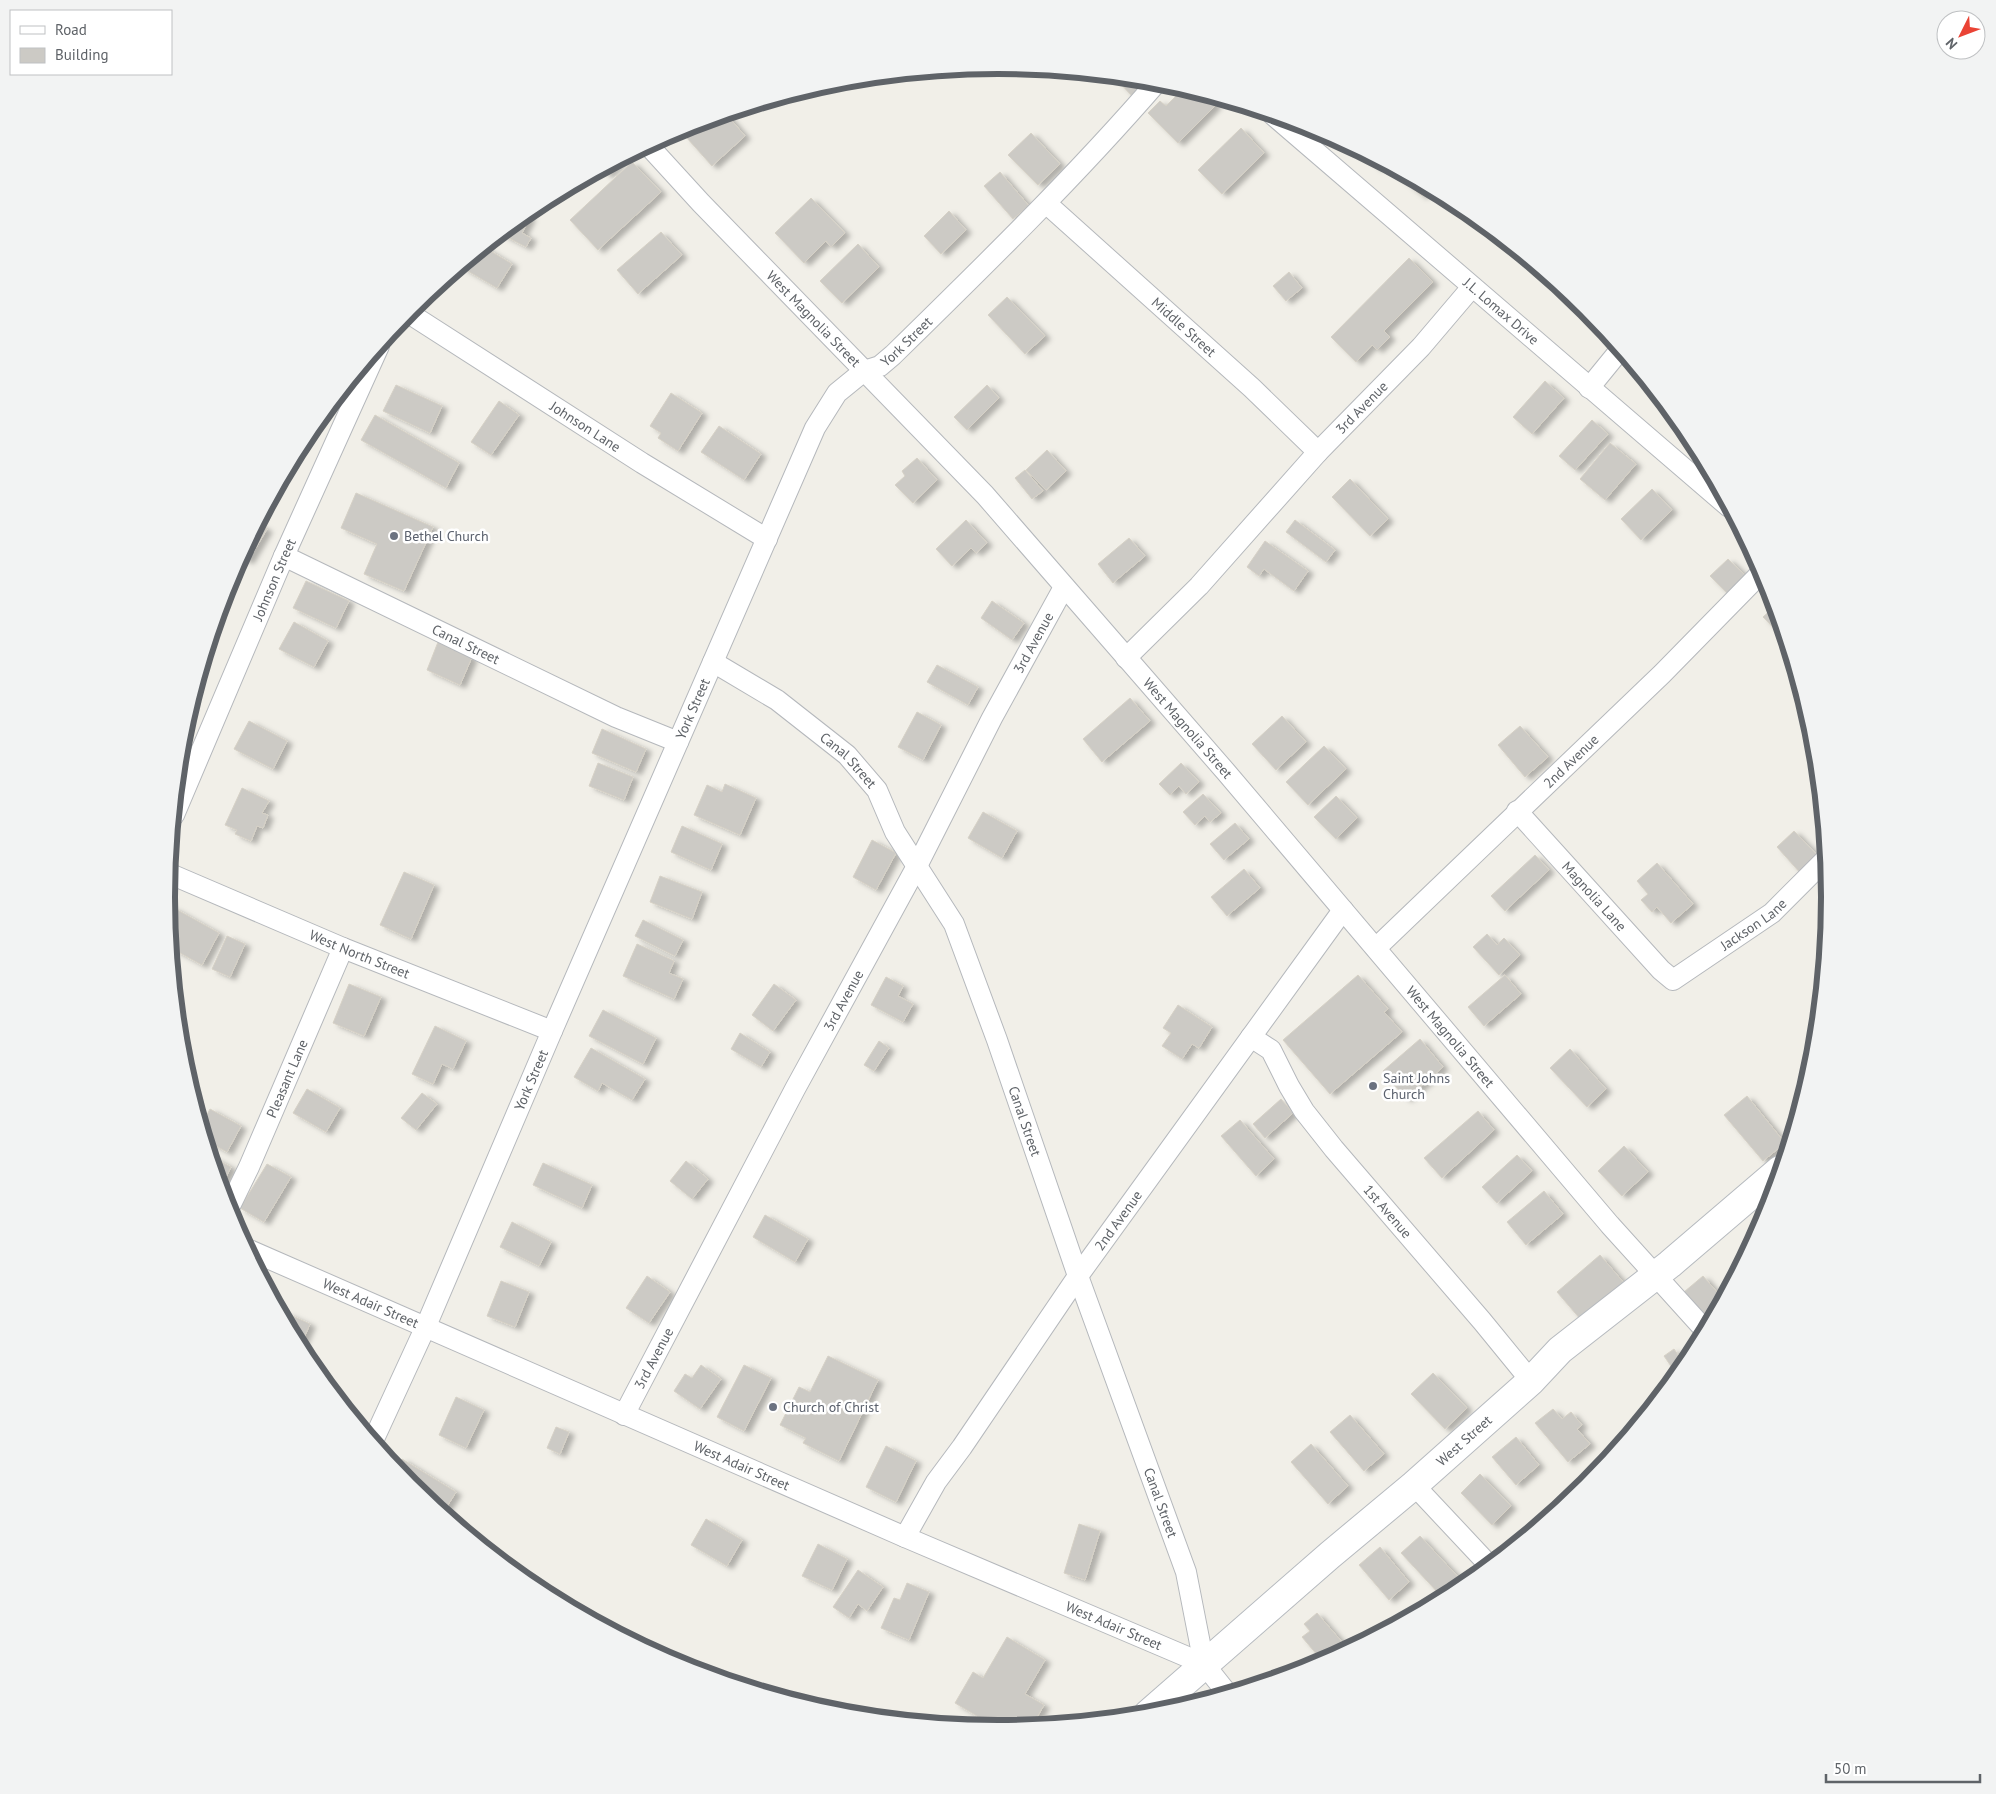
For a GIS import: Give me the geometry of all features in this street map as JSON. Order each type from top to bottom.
[{"type":"street","name":"York Street","points":[[375,1436],[426,1326],[552,1031],[815,428],[837,393],[864,371],[880,366],[893,356],[1046,204],[1118,128],[1151,89]]},
{"type":"street","name":"J.L. Lomax Drive","points":[[1285,125],[1718,499]]},
{"type":"street","name":"West Magnolia Street","points":[[653,150],[701,203],[985,495],[1226,772],[1610,1225],[1657,1274],[1701,1325]]},
{"type":"street","name":"Middle Street","points":[[1046,204],[1252,388],[1318,452]]},
{"type":"street","name":"3rd Avenue","points":[[1126,658],[1199,586],[1318,452],[1421,348],[1472,287]]},
{"type":"street","name":"Johnson Lane","points":[[414,317],[642,463],[766,539]]},
{"type":"street","points":[[1589,388],[1617,354]]},
{"type":"street","name":"Johnson Street","points":[[181,798],[284,556],[371,364]]},
{"type":"street","name":"Canal Street","points":[[284,556],[616,717],[678,742]]},
{"type":"street","name":"2nd Avenue","points":[[1376,948],[1662,674],[1757,577]]},
{"type":"street","name":"3rd Avenue","points":[[624,1415],[796,1089],[917,866],[992,718],[1064,587]]},
{"type":"street","name":"Canal Street","points":[[712,662],[777,700],[847,755],[877,790],[895,832],[954,924],[997,1040],[1078,1276],[1186,1572],[1204,1664]]},
{"type":"street","name":"Magnolia Lane","points":[[1517,812],[1661,970],[1673,980]]},
{"type":"street","name":"Jackson Lane","points":[[1673,980],[1772,913],[1820,865]]},
{"type":"street","name":"West North Street","points":[[176,875],[344,948],[552,1031]]},
{"type":"street","name":"2nd Avenue","points":[[904,1537],[936,1482],[962,1447],[1078,1276],[1343,910]]},
{"type":"street","name":"Pleasant Lane","points":[[233,1201],[344,948]]},
{"type":"street","name":"1st Avenue","points":[[1251,1038],[1271,1050],[1304,1111],[1531,1381]]},
{"type":"street","name":"West Street","points":[[1159,1704],[1414,1485],[1531,1381],[1560,1350],[1657,1274],[1773,1176]]},
{"type":"street","name":"West Adair Street","points":[[256,1253],[904,1537],[1204,1664],[1224,1688]]},
{"type":"street","points":[[1414,1485],[1484,1561]]},
{"type":"building","points":[[1120,84],[1140,87],[1131,95]]},
{"type":"building","points":[[1178,94],[1211,102],[1216,105],[1178,143],[1148,113],[1160,101],[1166,106]]},
{"type":"building","points":[[730,118],[745,136],[712,166],[686,137],[690,133]]},
{"type":"building","points":[[1241,128],[1264,153],[1222,194],[1198,170]]},
{"type":"building","points":[[1031,133],[1060,164],[1038,185],[1008,155]]},
{"type":"building","points":[[632,162],[661,192],[598,250],[570,220]]},
{"type":"building","points":[[1000,172],[1029,206],[1013,219],[984,186]]},
{"type":"building","points":[[1403,180],[1424,193],[1422,196]]},
{"type":"building","points":[[811,198],[845,233],[831,247],[826,241],[804,263],[775,233]]},
{"type":"building","points":[[949,211],[966,230],[941,254],[924,236]]},
{"type":"building","points":[[528,222],[522,233],[531,238],[526,247],[507,237]]},
{"type":"building","points":[[661,232],[682,255],[638,294],[617,270]]},
{"type":"building","points":[[858,244],[879,267],[842,303],[820,281]]},
{"type":"building","points":[[489,250],[512,264],[497,288],[465,270]]},
{"type":"building","points":[[1409,258],[1433,282],[1384,331],[1390,337],[1377,350],[1372,345],[1356,362],[1331,337]]},
{"type":"building","points":[[1289,272],[1302,288],[1286,301],[1273,286]]},
{"type":"building","points":[[1007,297],[1045,336],[1025,354],[988,315]]},
{"type":"building","points":[[1545,381],[1564,398],[1532,434],[1513,417]]},
{"type":"building","points":[[396,385],[442,406],[430,433],[383,411]]},
{"type":"building","points":[[987,385],[999,398],[967,430],[954,417]]},
{"type":"building","points":[[671,393],[702,413],[678,451],[658,438],[661,433],[650,426]]},
{"type":"building","points":[[499,401],[519,415],[491,455],[471,442]]},
{"type":"building","points":[[375,415],[459,463],[446,488],[361,440]]},
{"type":"building","points":[[1592,420],[1608,434],[1575,470],[1559,456]]},
{"type":"building","points":[[719,426],[761,454],[744,480],[701,452]]},
{"type":"building","points":[[1610,443],[1636,464],[1605,500],[1580,479]]},
{"type":"building","points":[[1047,450],[1066,471],[1046,490],[1026,470]]},
{"type":"building","points":[[917,458],[937,480],[913,503],[895,485],[905,476],[902,471]]},
{"type":"building","points":[[1025,470],[1043,491],[1032,499],[1015,478]]},
{"type":"building","points":[[1350,479],[1388,519],[1370,536],[1332,497]]},
{"type":"building","points":[[1652,489],[1672,510],[1641,540],[1621,519]]},
{"type":"building","name":"Bethel Church","points":[[356,493],[433,527],[404,591],[364,574],[377,544],[341,528]]},
{"type":"building","points":[[966,520],[987,543],[976,553],[971,548],[952,566],[936,549]]},
{"type":"building","points":[[1295,520],[1335,550],[1326,562],[1286,532]]},
{"type":"building","points":[[263,527],[267,529],[247,560]]},
{"type":"building","points":[[1129,538],[1145,556],[1113,583],[1098,564]]},
{"type":"building","points":[[1265,541],[1308,571],[1294,591],[1264,569],[1259,576],[1247,567]]},
{"type":"building","points":[[1728,559],[1747,577],[1729,595],[1710,576]]},
{"type":"building","points":[[306,581],[349,601],[336,628],[293,608]]},
{"type":"building","points":[[992,601],[1024,623],[1012,640],[981,618]]},
{"type":"building","points":[[1770,611],[1778,633],[1763,617]]},
{"type":"building","points":[[294,622],[328,641],[314,667],[279,649]]},
{"type":"building","points":[[438,642],[472,657],[460,685],[427,670]]},
{"type":"building","points":[[937,665],[978,687],[968,705],[927,682]]},
{"type":"building","points":[[1130,698],[1150,721],[1102,762],[1083,739]]},
{"type":"building","points":[[917,712],[941,725],[923,760],[898,747]]},
{"type":"building","points":[[1282,716],[1306,742],[1276,770],[1252,744]]},
{"type":"building","points":[[249,721],[287,741],[273,769],[234,749]]},
{"type":"building","points":[[1520,726],[1548,757],[1525,777],[1498,745]]},
{"type":"building","points":[[602,729],[646,749],[636,772],[592,753]]},
{"type":"building","points":[[1324,746],[1346,769],[1308,805],[1286,782]]},
{"type":"building","points":[[598,763],[633,777],[624,800],[589,786]]},
{"type":"building","points":[[1181,763],[1199,782],[1186,794],[1179,786],[1170,795],[1159,784]]},
{"type":"building","points":[[725,784],[756,798],[740,835],[694,815],[707,785],[722,792]]},
{"type":"building","points":[[242,788],[269,801],[262,813],[268,815],[263,828],[257,826],[251,841],[235,834],[237,830],[225,825]]},
{"type":"building","points":[[1203,794],[1221,813],[1210,822],[1205,816],[1195,825],[1183,812]]},
{"type":"building","points":[[1336,796],[1357,818],[1336,839],[1314,817]]},
{"type":"building","points":[[983,812],[1017,831],[1002,858],[968,838]]},
{"type":"building","points":[[1235,823],[1249,839],[1224,860],[1210,844]]},
{"type":"building","points":[[682,826],[722,844],[711,870],[671,852]]},
{"type":"building","points":[[1794,831],[1820,858],[1802,875],[1777,847]]},
{"type":"building","points":[[872,840],[896,853],[876,890],[853,877]]},
{"type":"building","points":[[1535,855],[1549,870],[1505,911],[1491,896]]},
{"type":"building","points":[[1657,863],[1693,904],[1671,923],[1657,907],[1652,912],[1641,900],[1648,894],[1637,881]]},
{"type":"building","points":[[1244,869],[1260,888],[1227,916],[1211,897]]},
{"type":"building","points":[[404,872],[434,885],[411,939],[380,925]]},
{"type":"building","points":[[660,876],[702,892],[692,919],[650,902]]},
{"type":"building","points":[[175,909],[219,933],[202,965],[177,951]]},
{"type":"building","points":[[643,920],[683,940],[675,956],[635,936]]},
{"type":"building","points":[[1487,934],[1497,945],[1504,938],[1520,955],[1499,975],[1473,947]]},
{"type":"building","points":[[227,936],[245,944],[230,977],[212,969]]},
{"type":"building","points":[[637,944],[674,961],[669,973],[683,979],[674,999],[623,976]]},
{"type":"building","points":[[1358,975],[1388,1009],[1384,1012],[1402,1032],[1330,1094],[1283,1040]]},
{"type":"building","points":[[1505,975],[1521,994],[1484,1026],[1468,1007]]},
{"type":"building","points":[[886,977],[903,986],[898,996],[913,1004],[903,1022],[871,1005]]},
{"type":"building","points":[[349,984],[381,997],[364,1036],[333,1023]]},
{"type":"building","points":[[774,984],[796,1000],[773,1031],[752,1015]]},
{"type":"building","points":[[1178,1005],[1212,1027],[1199,1048],[1192,1044],[1182,1059],[1162,1046],[1171,1033],[1163,1028]]},
{"type":"building","points":[[603,1010],[656,1038],[643,1064],[589,1036]]},
{"type":"building","points":[[435,1026],[466,1041],[453,1069],[442,1064],[433,1084],[412,1074]]},
{"type":"building","points":[[740,1033],[770,1052],[761,1067],[731,1049]]},
{"type":"building","points":[[1420,1039],[1443,1067],[1406,1099],[1383,1071]]},
{"type":"building","points":[[879,1041],[889,1048],[874,1071],[864,1065]]},
{"type":"building","points":[[591,1048],[645,1079],[632,1100],[602,1083],[598,1091],[574,1077]]},
{"type":"building","points":[[1570,1049],[1606,1089],[1587,1107],[1550,1068]]},
{"type":"building","points":[[307,1089],[340,1108],[326,1132],[293,1113]]},
{"type":"building","points":[[422,1093],[437,1104],[416,1130],[401,1118]]},
{"type":"building","points":[[1747,1096],[1784,1142],[1783,1145],[1763,1161],[1724,1115]]},
{"type":"building","points":[[1281,1099],[1293,1113],[1265,1138],[1253,1124]]},
{"type":"building","points":[[210,1109],[241,1126],[227,1152],[213,1144],[205,1118]]},
{"type":"building","points":[[1478,1111],[1494,1130],[1442,1178],[1424,1158]]},
{"type":"building","points":[[1240,1120],[1274,1159],[1256,1176],[1221,1136]]},
{"type":"building","points":[[1624,1146],[1648,1172],[1622,1196],[1598,1171]]},
{"type":"building","points":[[1517,1155],[1532,1171],[1497,1203],[1482,1187]]},
{"type":"building","points":[[217,1160],[231,1167],[225,1180]]},
{"type":"building","points":[[686,1161],[708,1179],[692,1199],[670,1181]]},
{"type":"building","points":[[543,1163],[592,1185],[582,1208],[533,1185]]},
{"type":"building","points":[[267,1164],[291,1177],[264,1222],[240,1208]]},
{"type":"building","points":[[1544,1191],[1563,1214],[1526,1245],[1507,1222]]},
{"type":"building","points":[[765,1215],[808,1239],[795,1262],[753,1237]]},
{"type":"building","points":[[512,1222],[551,1242],[539,1266],[500,1247]]},
{"type":"building","points":[[1600,1255],[1624,1283],[1581,1320],[1557,1292]]},
{"type":"building","points":[[647,1276],[670,1292],[649,1323],[626,1308]]},
{"type":"building","points":[[1703,1276],[1719,1294],[1705,1318],[1684,1292]]},
{"type":"building","points":[[501,1281],[529,1292],[515,1327],[487,1316]]},
{"type":"building","points":[[288,1314],[310,1324],[304,1339]]},
{"type":"building","points":[[1674,1349],[1680,1358],[1673,1368],[1664,1356]]},
{"type":"building","points":[[828,1356],[878,1380],[839,1461],[803,1443],[806,1438],[780,1425],[799,1387],[810,1392]]},
{"type":"building","points":[[701,1365],[721,1379],[700,1409],[674,1391],[685,1374],[692,1378]]},
{"type":"building","points":[[744,1365],[771,1378],[744,1431],[717,1417]]},
{"type":"building","points":[[1433,1373],[1467,1408],[1445,1429],[1411,1394]]},
{"type":"building","points":[[456,1397],[484,1410],[466,1448],[439,1435]]},
{"type":"building","points":[[1553,1409],[1562,1419],[1571,1412],[1582,1425],[1577,1429],[1590,1444],[1568,1462],[1535,1423]]},
{"type":"building","points":[[1350,1415],[1384,1454],[1364,1471],[1330,1432]]},
{"type":"building","points":[[556,1427],[569,1432],[560,1454],[547,1448]]},
{"type":"building","points":[[1516,1437],[1539,1465],[1516,1485],[1492,1457]]},
{"type":"building","points":[[1311,1444],[1348,1486],[1328,1504],[1291,1462]]},
{"type":"building","points":[[886,1446],[916,1461],[896,1502],[866,1487]]},
{"type":"building","points":[[402,1459],[456,1492],[446,1508],[416,1479],[400,1462]]},
{"type":"building","points":[[1480,1474],[1511,1506],[1492,1525],[1461,1493]]},
{"type":"building","points":[[706,1519],[742,1540],[727,1566],[691,1545]]},
{"type":"building","points":[[1079,1524],[1100,1531],[1085,1580],[1064,1573]]},
{"type":"building","points":[[1420,1536],[1459,1578],[1438,1593],[1401,1553]]},
{"type":"building","points":[[818,1544],[847,1559],[832,1590],[802,1576]]},
{"type":"building","points":[[1380,1547],[1409,1582],[1389,1600],[1359,1565]]},
{"type":"building","points":[[858,1570],[883,1587],[867,1611],[858,1604],[849,1618],[833,1607]]},
{"type":"building","points":[[907,1583],[929,1592],[909,1640],[881,1628],[894,1598],[900,1600]]},
{"type":"building","points":[[1317,1613],[1343,1644],[1318,1656],[1302,1637],[1310,1631],[1304,1624]]},
{"type":"building","points":[[1007,1637],[1045,1660],[1025,1694],[1044,1705],[1036,1719],[983,1719],[955,1703],[973,1672],[983,1678]]},
{"type":"place","name":"Bethel Church","points":[[394,536]]},
{"type":"place","name":"Saint Johns Church","points":[[1373,1086]]},
{"type":"place","name":"Church of Christ","points":[[773,1407]]}]
